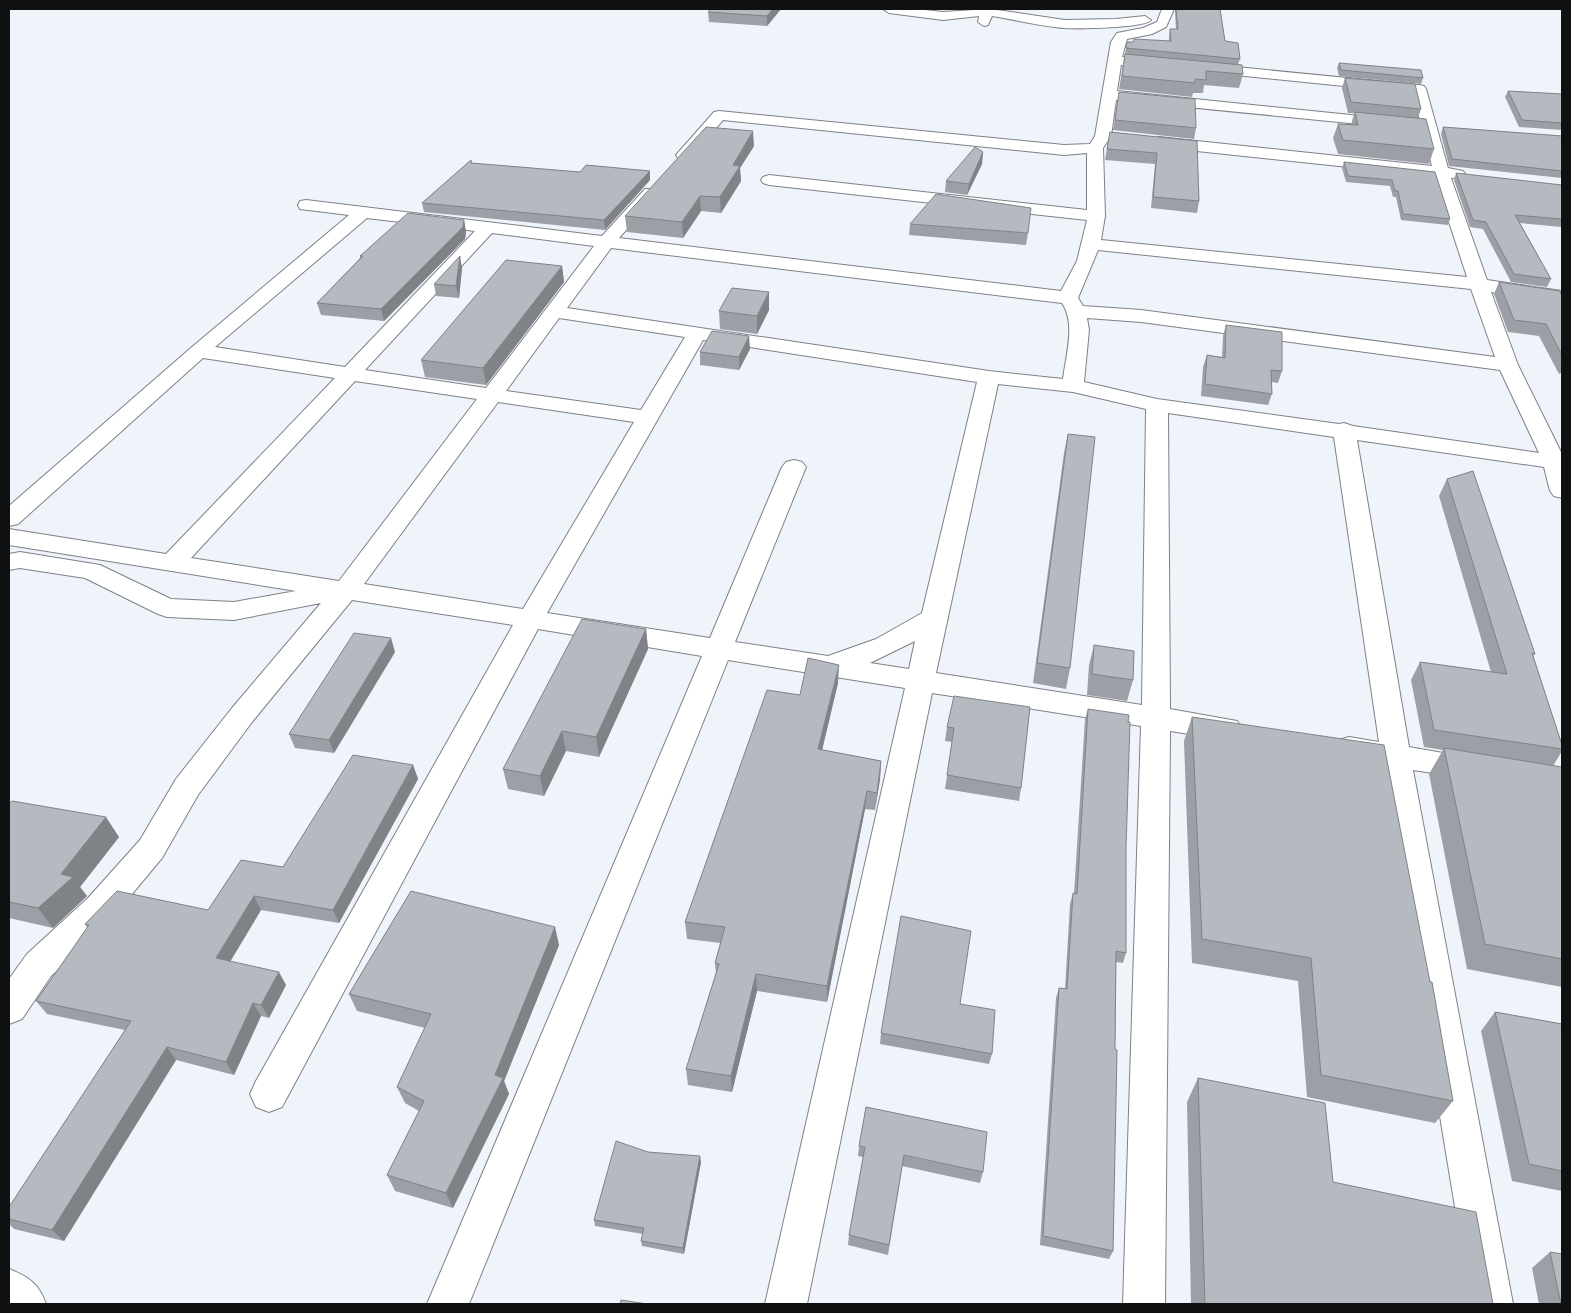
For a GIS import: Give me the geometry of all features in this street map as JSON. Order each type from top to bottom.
[{"type":"street","points":[[889,9],[943,16],[985,17],[1065,24],[1116,23],[1166,14]]},
{"type":"street","points":[[1073,386],[1079,330],[1073,304],[1075,280],[1086,261],[1091,244],[1096,216],[1099,142],[1110,95],[1118,42],[1122,36],[1147,31],[1162,24],[1166,14]]},
{"type":"street","points":[[1116,60],[1175,66]]},
{"type":"street","points":[[1194,67],[1419,89],[1418,126],[1441,172],[1478,284],[1508,365],[1558,462],[1562,490]]},
{"type":"street","points":[[1110,95],[1447,129]]},
{"type":"street","points":[[9,1008],[39,965],[100,908],[151,849],[187,787],[242,715],[346,590],[607,241],[719,115],[1064,150],[1122,138]]},
{"type":"street","points":[[1142,140],[1469,175]]},
{"type":"street","points":[[768,180],[1096,216]]},
{"type":"street","points":[[306,205],[607,241],[1508,365]]},
{"type":"street","points":[[9,519],[199,351],[363,212]]},
{"type":"street","points":[[172,562],[488,227]]},
{"type":"street","points":[[1091,244],[1478,284],[1562,297]]},
{"type":"street","points":[[555,312],[989,376],[1073,386],[1157,405],[1344,430],[1558,462]]},
{"type":"street","points":[[269,1094],[530,619],[698,332]]},
{"type":"street","points":[[199,351],[648,418]]},
{"type":"street","points":[[786,1304],[934,617],[989,376]]},
{"type":"street","points":[[1144,1304],[1156,718],[1157,405]]},
{"type":"street","points":[[1344,430],[1396,756],[1492,1304]]},
{"type":"street","points":[[448,1304],[794,467]]},
{"type":"street","points":[[9,537],[1252,733]]},
{"type":"street","points":[[9,562],[20,560],[91,572],[167,608],[234,611],[346,590]]},
{"type":"street","points":[[826,666],[877,650],[934,617]]},
{"type":"street","points":[[1329,745],[1494,771]]},
{"type":"street","points":[[9,1290],[25,1304]]},
{"type":"building","points":[[711,9],[773,9],[767,16],[708,12]]},
{"type":"building","points":[[1176,9],[1220,9],[1225,41],[1238,43],[1240,59],[1126,48],[1127,42],[1133,42],[1134,39],[1171,41],[1170,29],[1178,29]]},
{"type":"building","points":[[1125,54],[1242,65],[1243,74],[1206,71],[1206,80],[1195,79],[1195,83],[1122,76]]},
{"type":"building","points":[[1339,63],[1421,70],[1423,78],[1341,70]]},
{"type":"building","points":[[1345,78],[1415,84],[1421,109],[1351,102]]},
{"type":"building","points":[[1508,91],[1562,94],[1562,123],[1522,120]]},
{"type":"building","points":[[1119,92],[1195,99],[1196,128],[1115,120]]},
{"type":"building","points":[[1355,112],[1426,119],[1434,149],[1343,140],[1338,124],[1358,125]]},
{"type":"building","points":[[706,127],[753,131],[733,165],[740,166],[720,197],[700,196],[682,222],[625,216]]},
{"type":"building","points":[[1443,127],[1562,136],[1562,171],[1452,159]]},
{"type":"building","points":[[1110,132],[1197,141],[1199,201],[1153,197],[1157,153],[1107,149]]},
{"type":"building","points":[[975,147],[983,152],[969,184],[946,181]]},
{"type":"building","points":[[471,160],[471,163],[580,172],[586,165],[650,171],[604,220],[422,203]]},
{"type":"building","points":[[1344,162],[1435,172],[1450,219],[1403,214],[1398,191],[1395,191],[1392,180],[1348,176]]},
{"type":"building","points":[[1456,173],[1562,185],[1562,219],[1515,215],[1551,279],[1514,274],[1486,222],[1473,220]]},
{"type":"building","points":[[936,194],[1031,208],[1028,233],[910,224]]},
{"type":"building","points":[[408,213],[464,220],[463,227],[381,309],[317,303],[363,256],[360,256]]},
{"type":"building","points":[[460,256],[456,286],[434,284]]},
{"type":"building","points":[[506,260],[562,266],[483,368],[421,360]]},
{"type":"building","points":[[1499,282],[1560,291],[1562,297],[1562,355],[1546,324],[1514,320]]},
{"type":"building","points":[[732,288],[769,292],[757,316],[719,311]]},
{"type":"building","points":[[1226,325],[1282,332],[1282,371],[1271,370],[1272,394],[1205,384],[1207,355],[1225,358]]},
{"type":"building","points":[[712,331],[749,336],[739,357],[700,352]]},
{"type":"building","points":[[1068,434],[1095,437],[1070,668],[1037,663]]},
{"type":"building","points":[[1473,471],[1535,654],[1532,653],[1562,749],[1434,730],[1420,662],[1507,674],[1447,479]]},
{"type":"building","points":[[582,619],[646,629],[596,737],[562,731],[540,776],[503,769]]},
{"type":"building","points":[[354,633],[391,638],[329,740],[289,734]]},
{"type":"building","points":[[1094,645],[1134,651],[1133,680],[1092,674]]},
{"type":"building","points":[[808,658],[839,665],[818,749],[881,761],[877,793],[867,791],[827,986],[756,974],[731,1076],[686,1069],[719,964],[715,963],[725,927],[685,922],[767,690],[800,695]]},
{"type":"building","points":[[954,696],[1030,707],[1021,788],[947,775],[954,728],[947,727]]},
{"type":"building","points":[[1088,709],[1129,715],[1128,722],[1130,722],[1126,848],[1126,953],[1116,951],[1115,1049],[1117,1050],[1113,1251],[1043,1236],[1059,988],[1067,989],[1073,893],[1077,894]]},
{"type":"building","points":[[1192,717],[1384,745],[1430,982],[1432,982],[1453,1101],[1321,1075],[1311,958],[1202,939]]},
{"type":"building","points":[[1444,748],[1562,767],[1562,959],[1485,944]]},
{"type":"building","points":[[353,755],[413,765],[333,910],[254,896],[216,958],[279,972],[261,1005],[253,1003],[226,1062],[167,1047],[52,1230],[9,1219],[9,1207],[131,1021],[36,1001],[89,925],[85,924],[117,891],[208,910],[241,860],[283,867]]},
{"type":"building","points":[[12,801],[106,817],[61,874],[73,877],[38,908],[9,902],[9,804]]},
{"type":"building","points":[[411,891],[555,927],[495,1075],[503,1078],[446,1193],[387,1175],[424,1101],[397,1087],[431,1014],[349,994]]},
{"type":"building","points":[[901,916],[971,931],[960,1004],[995,1010],[992,1054],[881,1033]]},
{"type":"building","points":[[1495,1012],[1562,1024],[1562,1171],[1529,1164]]},
{"type":"building","points":[[1198,1078],[1325,1103],[1333,1182],[1476,1212],[1493,1304],[1205,1304]]},
{"type":"building","points":[[866,1107],[987,1132],[983,1172],[904,1155],[889,1245],[849,1235],[865,1147],[859,1146]]},
{"type":"building","points":[[616,1141],[648,1152],[700,1156],[683,1248],[641,1241],[644,1228],[594,1220]]},
{"type":"building","points":[[1550,1252],[1562,1254],[1562,1304],[1561,1304]]},
{"type":"building","points":[[621,1300],[647,1304],[620,1304]]}]
